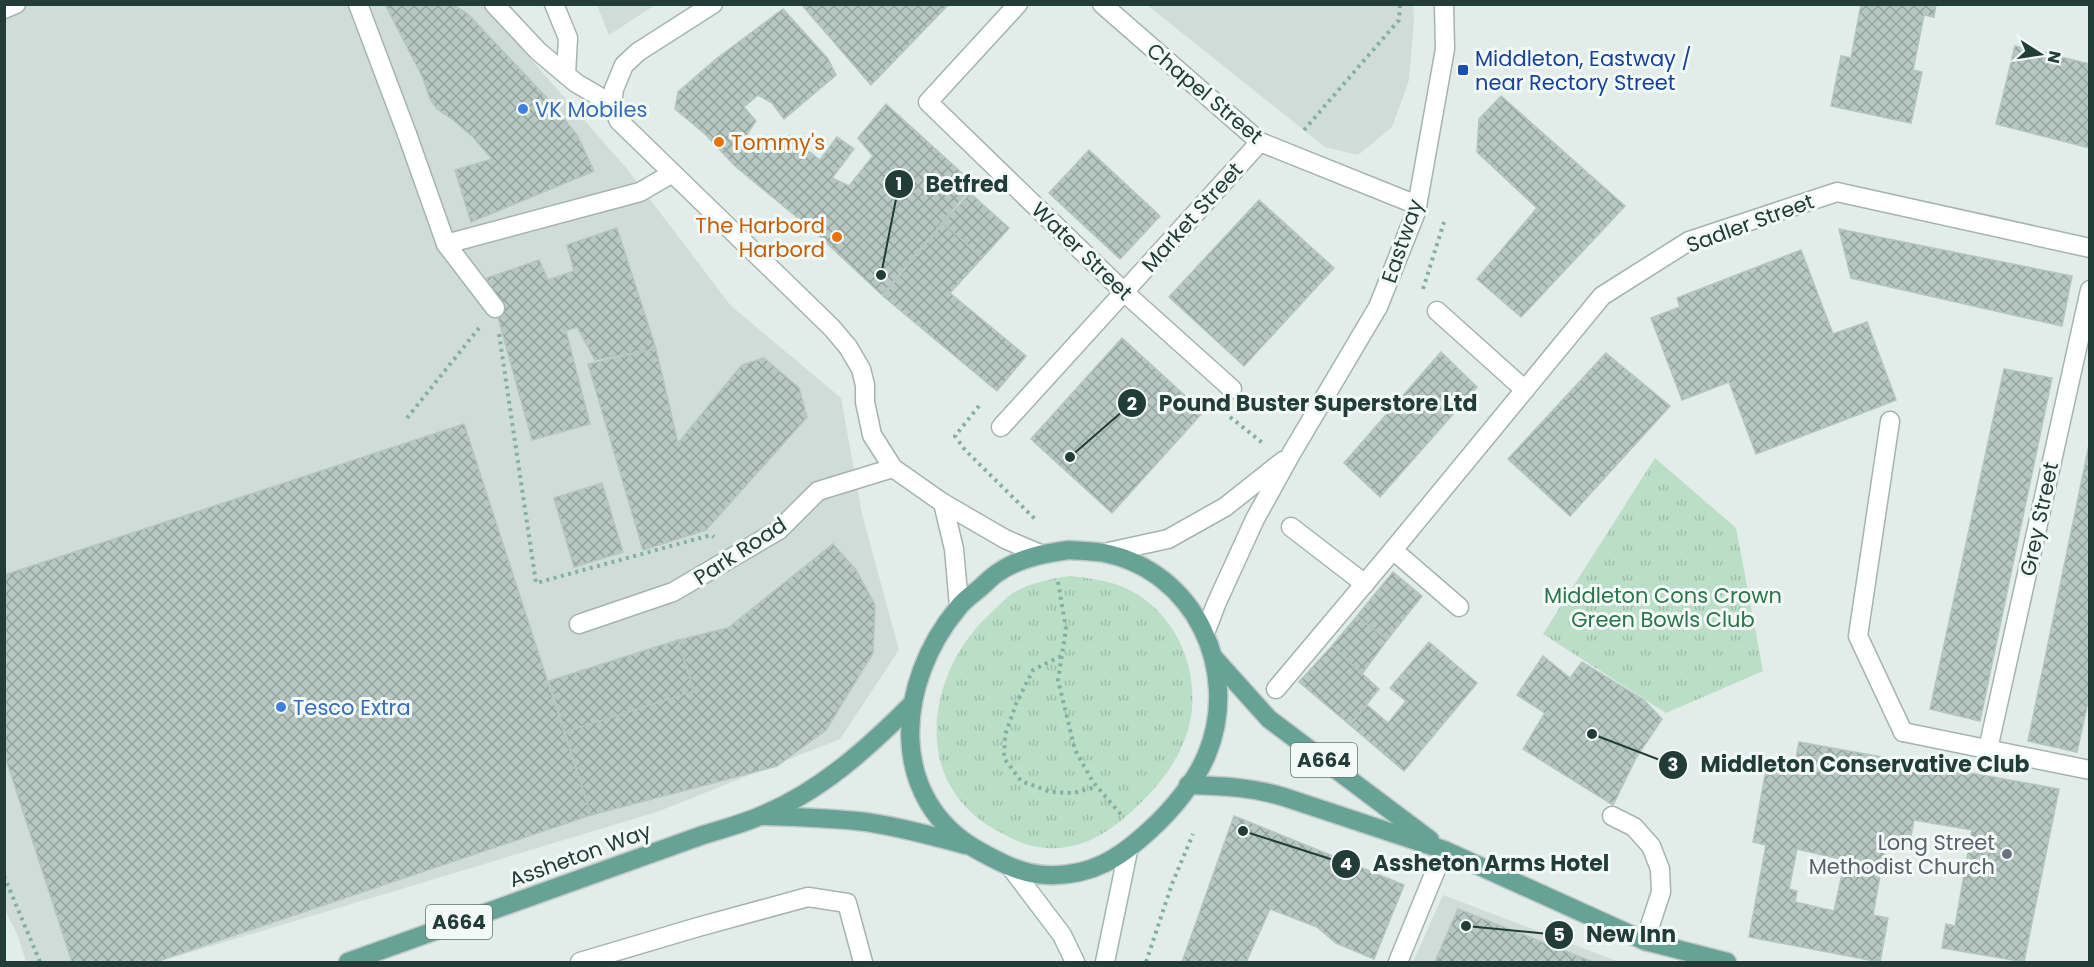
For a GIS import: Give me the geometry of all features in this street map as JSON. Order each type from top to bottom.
[{"type":"main road","name":"A664","points":[[1069,550],[1104,553],[1134,563],[1157,576],[1180,596],[1205,633],[1215,659],[1220,692],[1217,723],[1207,755],[1168,814],[1128,851],[1101,866],[1075,873],[1045,875],[1012,868],[970,846],[943,823],[926,799],[915,772],[909,744],[913,703],[922,668],[938,636],[959,606],[999,571],[1040,554],[1069,550]]},
{"type":"main road","name":"A664","points":[[1215,659],[1269,719],[1444,850]]},
{"type":"main road","name":"Assheton Way","points":[[348,963],[761,816],[817,786],[867,748],[913,703]]},
{"type":"main road","name":"A664","points":[[1188,785],[1228,786],[1270,793],[1444,850],[1645,941],[1727,963]]},
{"type":"main road","name":"Assheton Way","points":[[761,816],[814,817],[866,822],[919,832],[970,846]]},
{"type":"street","points":[[4,9],[16,4]]},
{"type":"street","points":[[358,4],[446,244],[495,308]]},
{"type":"street","points":[[494,4],[538,51],[576,83],[612,104]]},
{"type":"street","points":[[554,4],[568,38],[566,74]]},
{"type":"street","points":[[713,4],[638,52],[624,65],[614,89],[612,104],[619,121],[832,328],[848,347],[861,369],[872,435],[894,468],[943,503],[1005,539],[1040,554]]},
{"type":"street","name":"Water Street","points":[[1018,4],[928,102],[1124,292],[1232,389]]},
{"type":"street","name":"Chapel Street","points":[[1102,4],[1260,142],[1417,208]]},
{"type":"street","name":"Eastway","points":[[1205,633],[1241,547],[1291,454],[1378,307],[1417,208],[1444,49],[1444,4]]},
{"type":"street","name":"Market Street","points":[[1001,427],[1260,142]]},
{"type":"street","points":[[446,244],[640,192],[672,174]]},
{"type":"street","name":"Sadler Street","points":[[1276,689],[1602,296],[1689,241],[1837,192],[2090,248]]},
{"type":"street","name":"Grey Street","points":[[1988,749],[2090,290]]},
{"type":"street","points":[[1437,311],[1525,390]]},
{"type":"street","points":[[1890,421],[1858,636],[1903,732],[2090,770]]},
{"type":"street","name":"Eastway","points":[[1104,553],[1168,539],[1225,507],[1291,454]]},
{"type":"street","name":"Park Road","points":[[579,624],[673,592],[779,530],[818,491],[894,468]]},
{"type":"street","points":[[943,503],[954,549],[959,606]]},
{"type":"street","points":[[1291,527],[1365,584]]},
{"type":"street","points":[[1393,550],[1459,607]]},
{"type":"street","points":[[1612,816],[1634,827],[1651,846],[1660,869],[1661,892],[1645,941]]},
{"type":"street","points":[[1398,963],[1444,850]]},
{"type":"street","points":[[1105,963],[1128,851]]},
{"type":"street","points":[[1012,868],[1062,934],[1075,963]]},
{"type":"street","points":[[580,963],[808,897],[847,903],[863,963]]},
{"type":"path","points":[[1290,154],[1295,141],[1399,20],[1399,5]]},
{"type":"path","points":[[1417,208],[1444,221],[1420,298],[1437,311]]},
{"type":"path","points":[[407,418],[495,308]]},
{"type":"path","points":[[495,308],[536,583],[711,535],[734,557]]},
{"type":"path","points":[[1232,389],[1219,408],[1264,445]]},
{"type":"path","points":[[979,406],[955,436],[965,450],[1037,521]]},
{"type":"path","points":[[1058,582],[1066,629],[1058,680],[1076,750],[1096,787],[1123,817]]},
{"type":"path","points":[[1061,656],[1033,670],[1016,704],[1005,735],[1004,758],[1021,781],[1051,792],[1073,793],[1096,787]]},
{"type":"path","points":[[1146,963],[1172,884],[1193,834]]},
{"type":"path","points":[[4,876],[40,963]]},
{"type":"shaded area","points":[[5,5],[481,5],[486,8],[627,169],[731,306],[841,398],[862,514],[899,650],[840,739],[657,812],[158,962],[26,962],[18,936],[5,910]]},
{"type":"shaded area","points":[[597,5],[655,5],[609,35]]},
{"type":"shaded area","points":[[1147,5],[1413,5],[1409,80],[1392,127],[1358,155],[1325,147]]},
{"type":"shaded area","points":[[1443,895],[1619,962],[1413,962]]},
{"type":"green space","name":"Middleton Cons Crown Green Bowls Club","points":[[1655,458],[1736,528],[1763,671],[1666,713],[1543,634]]},
{"type":"green space","points":[[1070,576],[1103,581],[1123,587],[1144,599],[1161,614],[1175,632],[1191,675],[1190,722],[1183,744],[1161,781],[1122,820],[1093,839],[1071,846],[1046,848],[1020,842],[996,830],[968,809],[949,784],[939,755],[937,724],[942,693],[953,663],[971,635],[1013,593],[1040,582]]},
{"type":"building","points":[[385,4],[452,4],[468,14],[547,98],[577,135],[594,171],[471,222],[455,170],[492,159],[473,137],[437,109],[430,99],[422,76]]},
{"type":"building","points":[[801,4],[949,4],[871,85]]},
{"type":"building","points":[[1861,4],[1936,4],[1934,17],[1924,15],[1913,70],[1922,72],[1911,123],[1831,106],[1841,56],[1851,58]]},
{"type":"building","points":[[783,9],[828,59],[836,75],[784,119],[772,103],[758,95],[744,107],[756,121],[747,134],[771,151],[789,136],[820,160],[837,137],[854,149],[832,178],[849,186],[873,156],[858,138],[886,104],[974,184],[882,295],[816,233],[735,166],[705,134],[675,109],[678,92],[716,59]]},
{"type":"building","points":[[2015,46],[2090,64],[2090,148],[1996,124]]},
{"type":"building","points":[[1501,96],[1625,206],[1521,317],[1477,279],[1537,208],[1477,152],[1479,119]]},
{"type":"building","points":[[1089,150],[1160,216],[1120,259],[1049,193]]},
{"type":"building","points":[[970,193],[1009,228],[982,258],[943,223]]},
{"type":"building","points":[[1259,200],[1334,268],[1244,366],[1169,297]]},
{"type":"building","points":[[943,223],[982,258],[950,293],[1026,356],[997,391],[883,296]]},
{"type":"building","points":[[617,228],[656,349],[595,360],[577,327],[566,331],[590,424],[532,440],[487,278],[539,260],[548,280],[574,271],[567,245]]},
{"type":"building","points":[[1839,229],[2072,276],[2062,326],[1851,278]]},
{"type":"building","points":[[1801,250],[1833,334],[1867,322],[1896,400],[1756,454],[1729,382],[1682,400],[1651,318],[1680,307],[1677,298]]},
{"type":"building","points":[[1122,338],[1203,412],[1112,513],[1031,439]]},
{"type":"building","points":[[656,349],[678,443],[742,365],[764,358],[799,388],[807,417],[706,530],[643,550],[588,364]]},
{"type":"building","points":[[1441,352],[1477,387],[1380,497],[1344,463]]},
{"type":"building","points":[[1606,353],[1670,406],[1570,516],[1508,459]]},
{"type":"building","points":[[2004,369],[2052,378],[1980,721],[1930,709]]},
{"type":"building","name":"Tesco Extra","points":[[464,424],[591,815],[155,962],[72,962],[4,753],[4,575]]},
{"type":"building","points":[[2090,440],[2090,693],[2077,752],[2028,741]]},
{"type":"building","points":[[602,483],[623,552],[574,567],[554,498]]},
{"type":"building","points":[[833,544],[856,570],[875,605],[873,653],[826,730],[777,766],[591,815],[565,732],[694,691],[678,640],[728,628]]},
{"type":"building","points":[[1393,572],[1422,596],[1387,640],[1357,616]]},
{"type":"building","points":[[1357,616],[1387,640],[1362,674],[1332,646]]},
{"type":"building","points":[[678,640],[694,691],[565,732],[549,681]]},
{"type":"building","points":[[1429,642],[1477,683],[1404,771],[1350,725],[1367,705],[1388,723],[1406,701],[1390,688]]},
{"type":"building","points":[[1332,646],[1379,689],[1350,725],[1299,682]]},
{"type":"building","points":[[1543,656],[1570,678],[1582,662],[1644,700],[1662,719],[1636,758],[1613,805],[1523,749],[1545,713],[1517,695]]},
{"type":"building","name":"Long Street Methodist Church","points":[[1799,742],[2059,789],[2024,962],[1942,948],[1946,924],[1955,926],[1972,830],[1914,820],[1909,846],[1886,842],[1873,915],[1888,918],[1880,962],[1749,937],[1766,845],[1753,842],[1768,758],[1795,763]],"holes":[[[1797,849],[1845,860],[1834,911],[1795,902],[1797,891],[1789,889]]]},
{"type":"building","points":[[1234,816],[1404,885],[1374,959],[1336,943],[1317,927],[1270,909],[1246,962],[1182,962]]},
{"type":"building","points":[[1458,909],[1593,962],[1435,962]]},
{"type":"place","name":"Middleton, Eastway / near Rectory Street","points":[[1463,70]]},
{"type":"place","name":"VK Mobiles","points":[[523,109]]},
{"type":"place","name":"Tommy's","points":[[719,142]]},
{"type":"place","name":"The Harbord Harbord","points":[[837,237]]},
{"type":"place","name":"Betfred","points":[[881,275]]},
{"type":"place","name":"Pound Buster Superstore Ltd","points":[[1070,457]]},
{"type":"place","name":"Tesco Extra","points":[[281,707]]},
{"type":"place","name":"Middleton Conservative Club","points":[[1592,734]]},
{"type":"place","name":"Assheton Arms Hotel","points":[[1243,831]]},
{"type":"place","name":"Long Street Methodist Church","points":[[2007,854]]},
{"type":"place","name":"New Inn","points":[[1466,926]]}]
